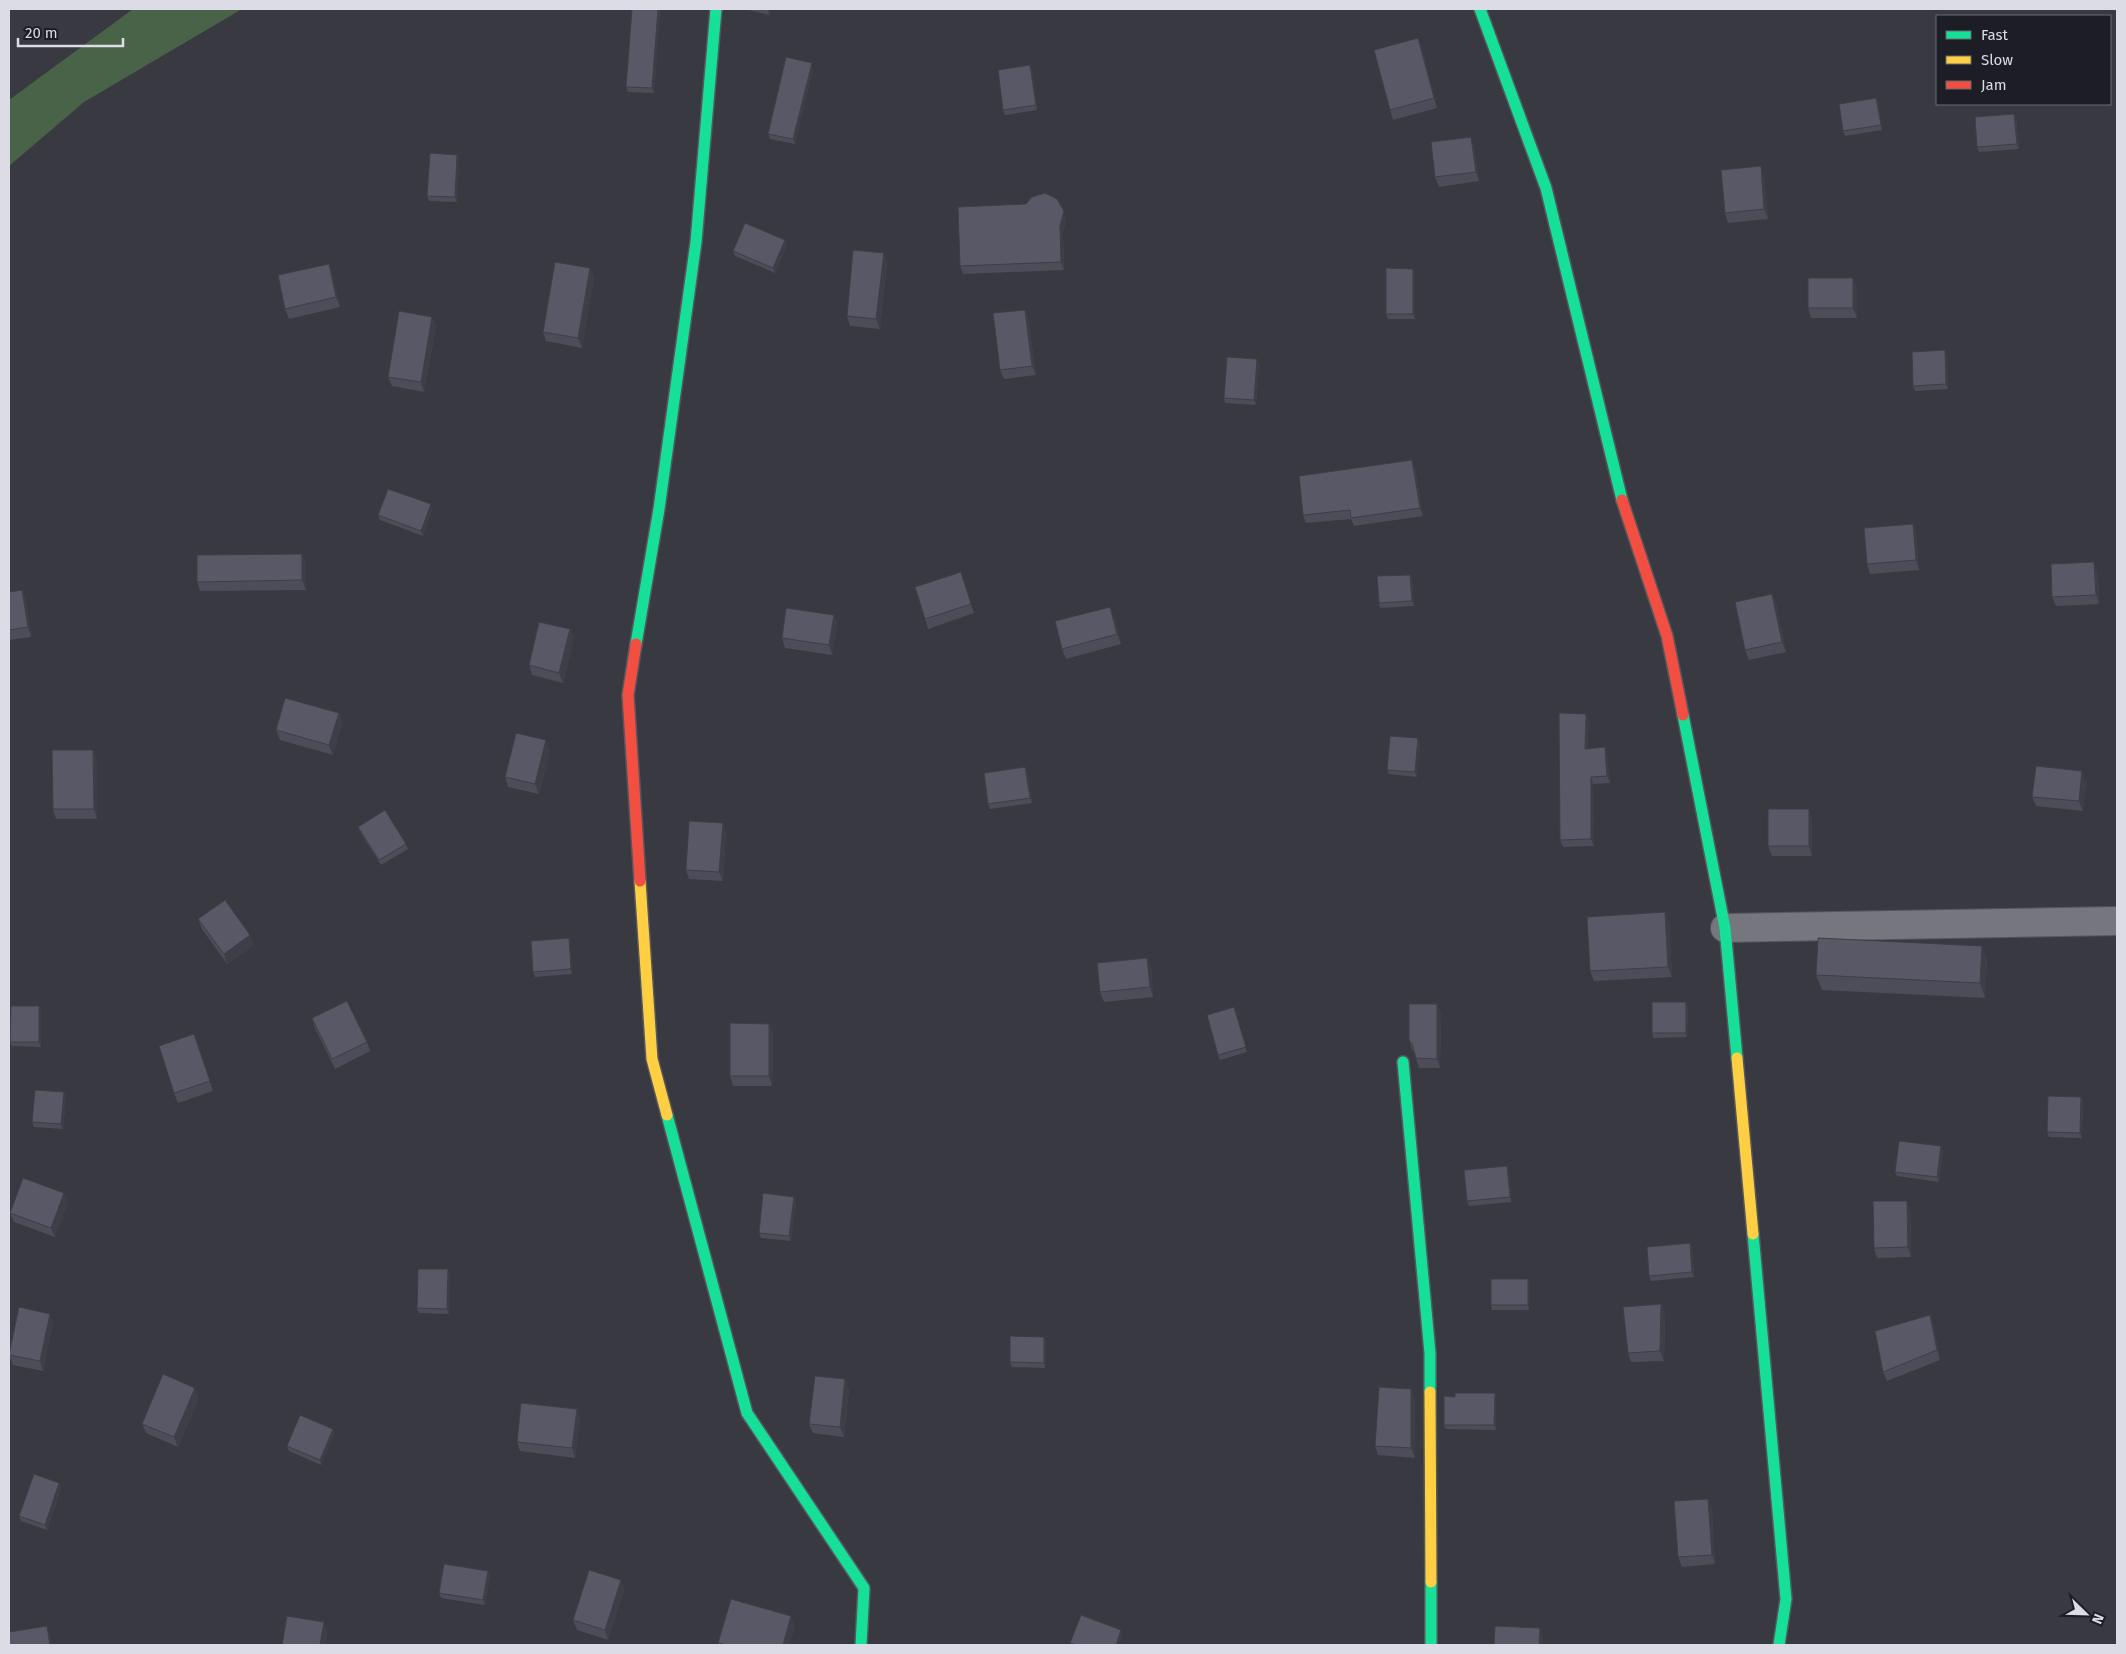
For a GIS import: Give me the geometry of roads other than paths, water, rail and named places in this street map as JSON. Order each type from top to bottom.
[{"type":"street","points":[[716,9],[696,242],[659,509],[628,695],[652,1059],[747,1413],[864,1588],[861,1645]]},
{"type":"street","points":[[1480,9],[1546,188],[1625,514],[1667,636],[1725,928],[1786,1599],[1780,1645]]},
{"type":"street","points":[[1725,928],[2117,921]]},
{"type":"street","points":[[1403,1062],[1430,1353],[1431,1645]]}]
